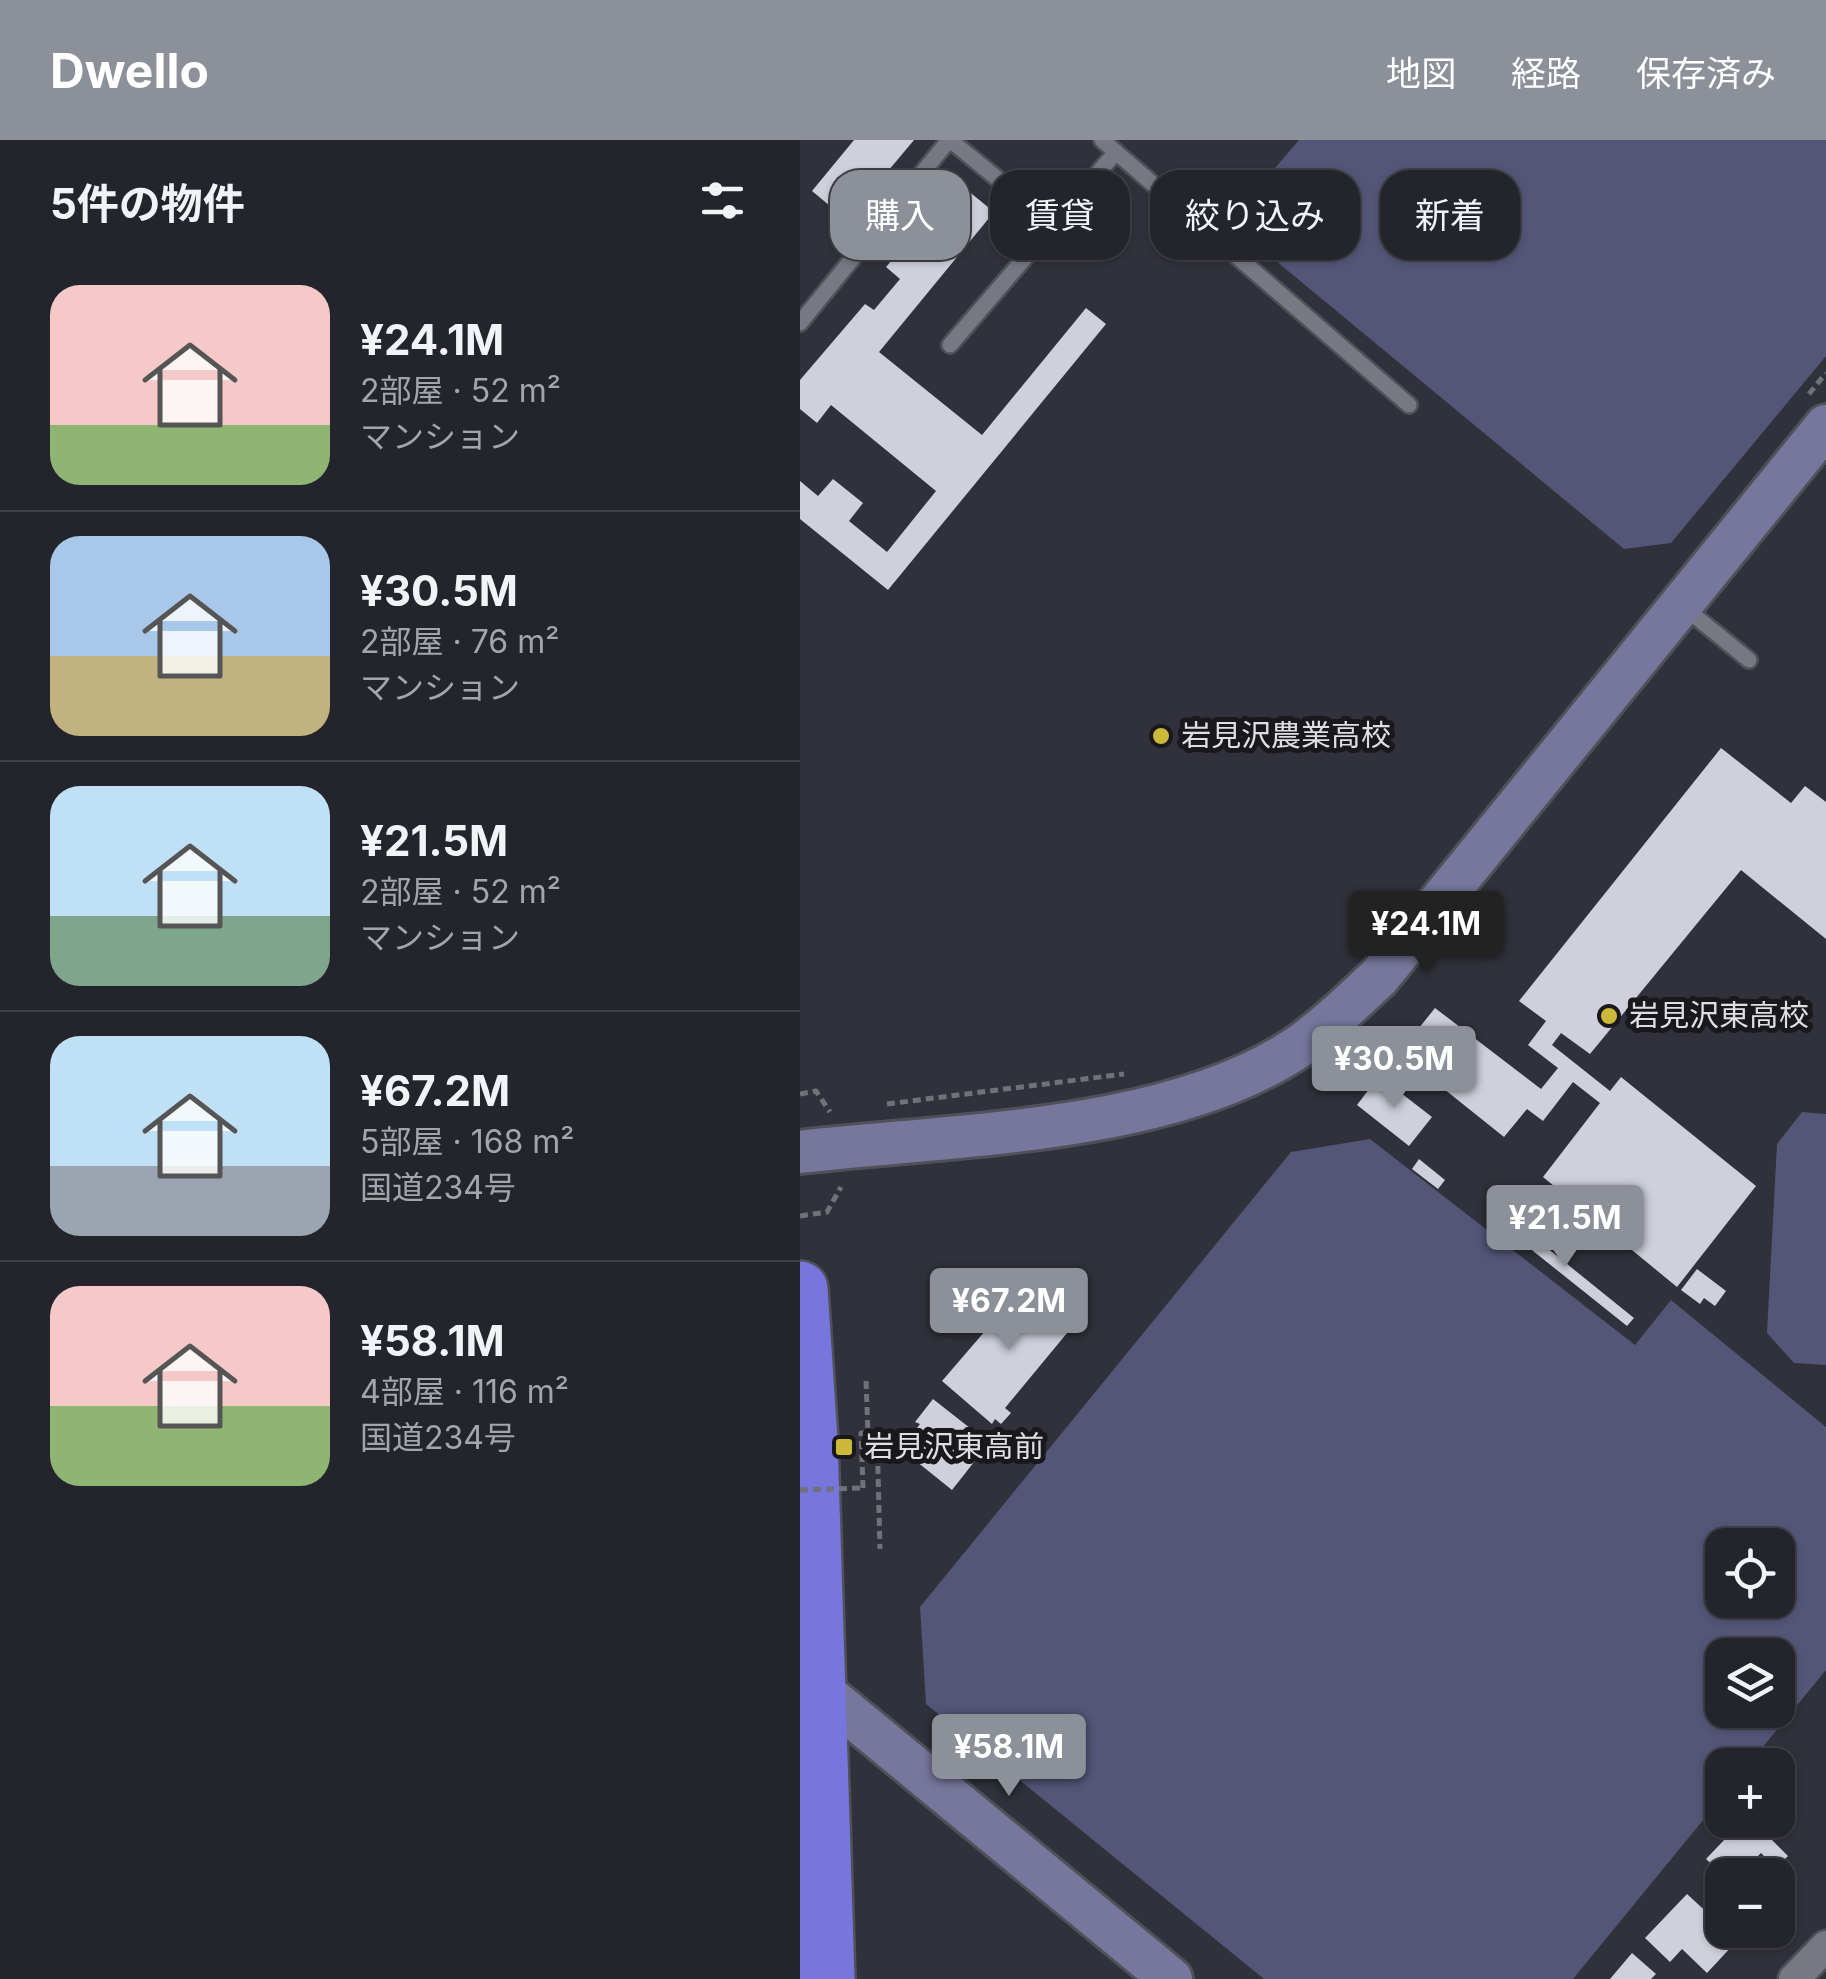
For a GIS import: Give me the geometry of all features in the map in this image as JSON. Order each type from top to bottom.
[{"type":"highway","points":[[800,1288],[810,1440],[809,1675],[826,1979]]},
{"type":"street","points":[[825,1163],[1000,1131],[1134,1112],[1222,1086],[1297,1048],[1378,977],[1682,605],[1814,414]]},
{"type":"street","points":[[809,1675],[1171,1979]]},
{"type":"street","points":[[1794,1979],[1826,1946]]},
{"type":"lane","points":[[800,324],[950,140],[990,173]]},
{"type":"lane","points":[[1102,140],[1410,405]]},
{"type":"lane","points":[[1100,170],[1116,152]]},
{"type":"lane","points":[[950,345],[1022,260]]},
{"type":"lane","points":[[1682,605],[1749,660]]},
{"type":"path","points":[[1814,414],[1826,373]]},
{"type":"path","points":[[887,1104],[1136,1072]]},
{"type":"path","points":[[800,1094],[816,1091],[830,1112],[825,1163],[827,1212],[800,1216]]},
{"type":"path","points":[[866,1380],[868,1433]]},
{"type":"path","points":[[800,1490],[863,1488],[862,1433],[876,1433],[880,1549]]},
{"type":"shaded area","points":[[1299,140],[1826,140],[1826,356],[1671,543],[1624,549],[1275,260],[1360,260],[1360,170],[1273,170]]},
{"type":"shaded area","points":[[1802,1112],[1826,1114],[1826,1365],[1794,1363],[1767,1333],[1777,1144]]},
{"type":"shaded area","name":"岩見沢東高校","points":[[1370,1139],[1635,1345],[1671,1300],[1826,1427],[1826,1670],[1795,1708],[1795,1638],[1705,1638],[1705,1728],[1778,1728],[1762,1748],[1705,1748],[1705,1818],[1573,1979],[1264,1979],[926,1704],[920,1607],[1291,1152]]},
{"type":"building","points":[[854,140],[914,140],[889,170],[830,170],[830,206],[812,191]]},
{"type":"building","points":[[970,192],[990,209],[990,217],[970,241]]},
{"type":"building","points":[[892,260],[955,260],[879,352],[982,435],[1086,308],[1106,324],[888,590],[800,519],[800,481],[818,496],[833,479],[863,503],[849,521],[887,552],[936,491],[831,405],[817,423],[800,409],[800,380],[865,304],[874,310],[900,279],[886,267]]},
{"type":"building","points":[[1721,748],[1791,803],[1805,786],[1826,802],[1826,939],[1741,870],[1590,1054],[1561,1033],[1552,1045],[1610,1091],[1621,1077],[1756,1186],[1677,1287],[1543,1177],[1600,1103],[1573,1082],[1543,1121],[1527,1109],[1504,1137],[1399,1053],[1435,1008],[1541,1089],[1558,1068],[1528,1045],[1546,1021],[1519,1001]]},
{"type":"building","points":[[1379,1076],[1432,1117],[1409,1146],[1357,1105]]},
{"type":"building","points":[[1419,1159],[1445,1180],[1438,1189],[1412,1169]]},
{"type":"building","points":[[1505,1214],[1634,1318],[1627,1326],[1498,1223]]},
{"type":"building","points":[[1697,1269],[1726,1291],[1715,1306],[1704,1298],[1700,1304],[1681,1290]]},
{"type":"building","points":[[1028,1281],[1077,1321],[1005,1408],[1011,1413],[1001,1424],[995,1419],[992,1424],[942,1381]]},
{"type":"building","points":[[933,1399],[989,1443],[952,1490],[901,1449]]},
{"type":"building","points":[[1726,1838],[1770,1838],[1788,1856],[1766,1858],[1761,1853],[1756,1858],[1707,1858]]},
{"type":"building","points":[[1687,1894],[1705,1911],[1705,1948],[1730,1948],[1707,1973],[1682,1949],[1670,1962],[1645,1938]]},
{"type":"building","points":[[1632,1953],[1656,1974],[1651,1979],[1610,1979]]},
{"type":"place","name":"岩見沢農業高校","points":[[1161,736]]},
{"type":"place","name":"岩見沢東高校","points":[[1609,1016]]},
{"type":"place","name":"岩見沢東高前","points":[[844,1447]]}]
